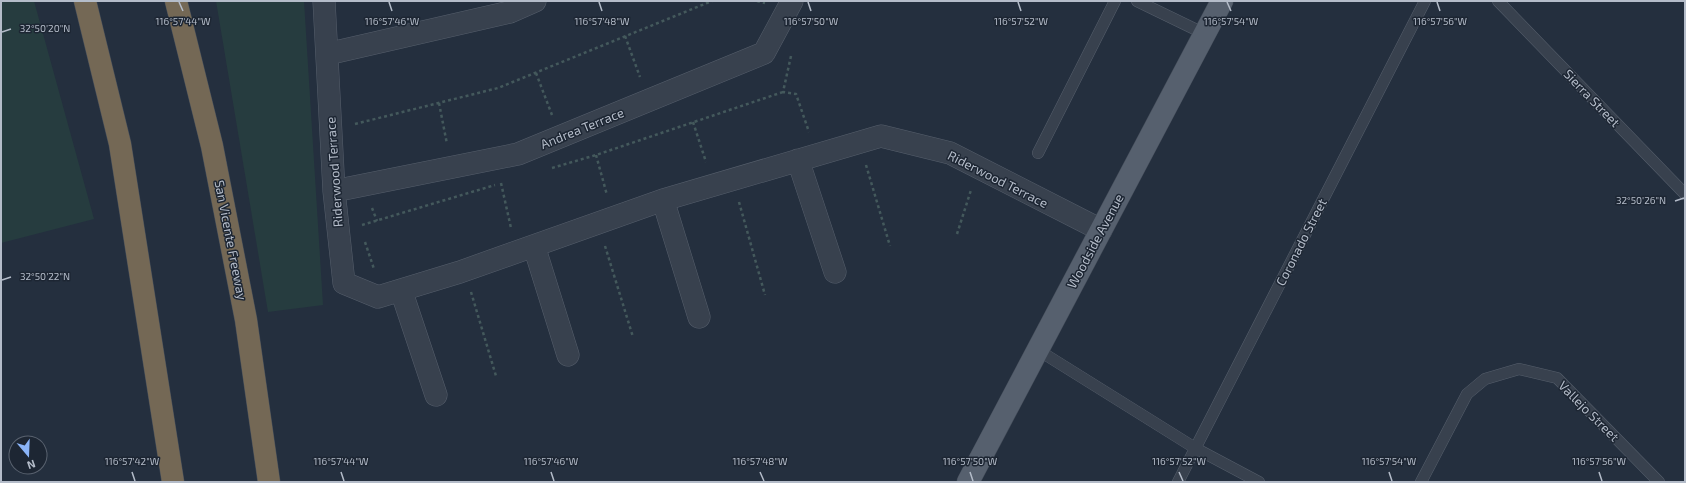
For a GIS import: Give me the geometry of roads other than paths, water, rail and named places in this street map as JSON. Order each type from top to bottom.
[{"type":"highway","points":[[85,1],[120,144],[173,482]]},
{"type":"highway","name":"San Vicente Freeway","points":[[176,1],[212,146],[243,305],[269,482]]},
{"type":"main road","name":"Woodside Avenue","points":[[968,482],[1222,1]]},
{"type":"street","name":"Riderwood Terrace","points":[[324,1],[334,191],[344,283],[378,297],[526,248],[663,200],[881,136],[950,153],[1101,230]]},
{"type":"street","points":[[327,54],[510,12],[535,1]]},
{"type":"street","name":"Andrea Terrace","points":[[334,191],[518,154],[649,101],[764,53],[792,1]]},
{"type":"street","points":[[808,157],[835,272]]},
{"type":"street","points":[[663,200],[699,316]]},
{"type":"street","points":[[526,248],[568,355]]},
{"type":"street","points":[[392,293],[436,395]]},
{"type":"lane","points":[[1038,153],[1115,1]]},
{"type":"lane","points":[[1137,1],[1205,34]]},
{"type":"lane","name":"Coronado Street","points":[[1178,482],[1425,1]]},
{"type":"lane","name":"Sierra Street","points":[[1498,1],[1685,194]]},
{"type":"lane","points":[[1038,350],[1195,448],[1259,482]]},
{"type":"lane","name":"Vallejo Street","points":[[1421,482],[1468,394],[1485,379],[1519,369],[1557,378],[1659,482]]}]
